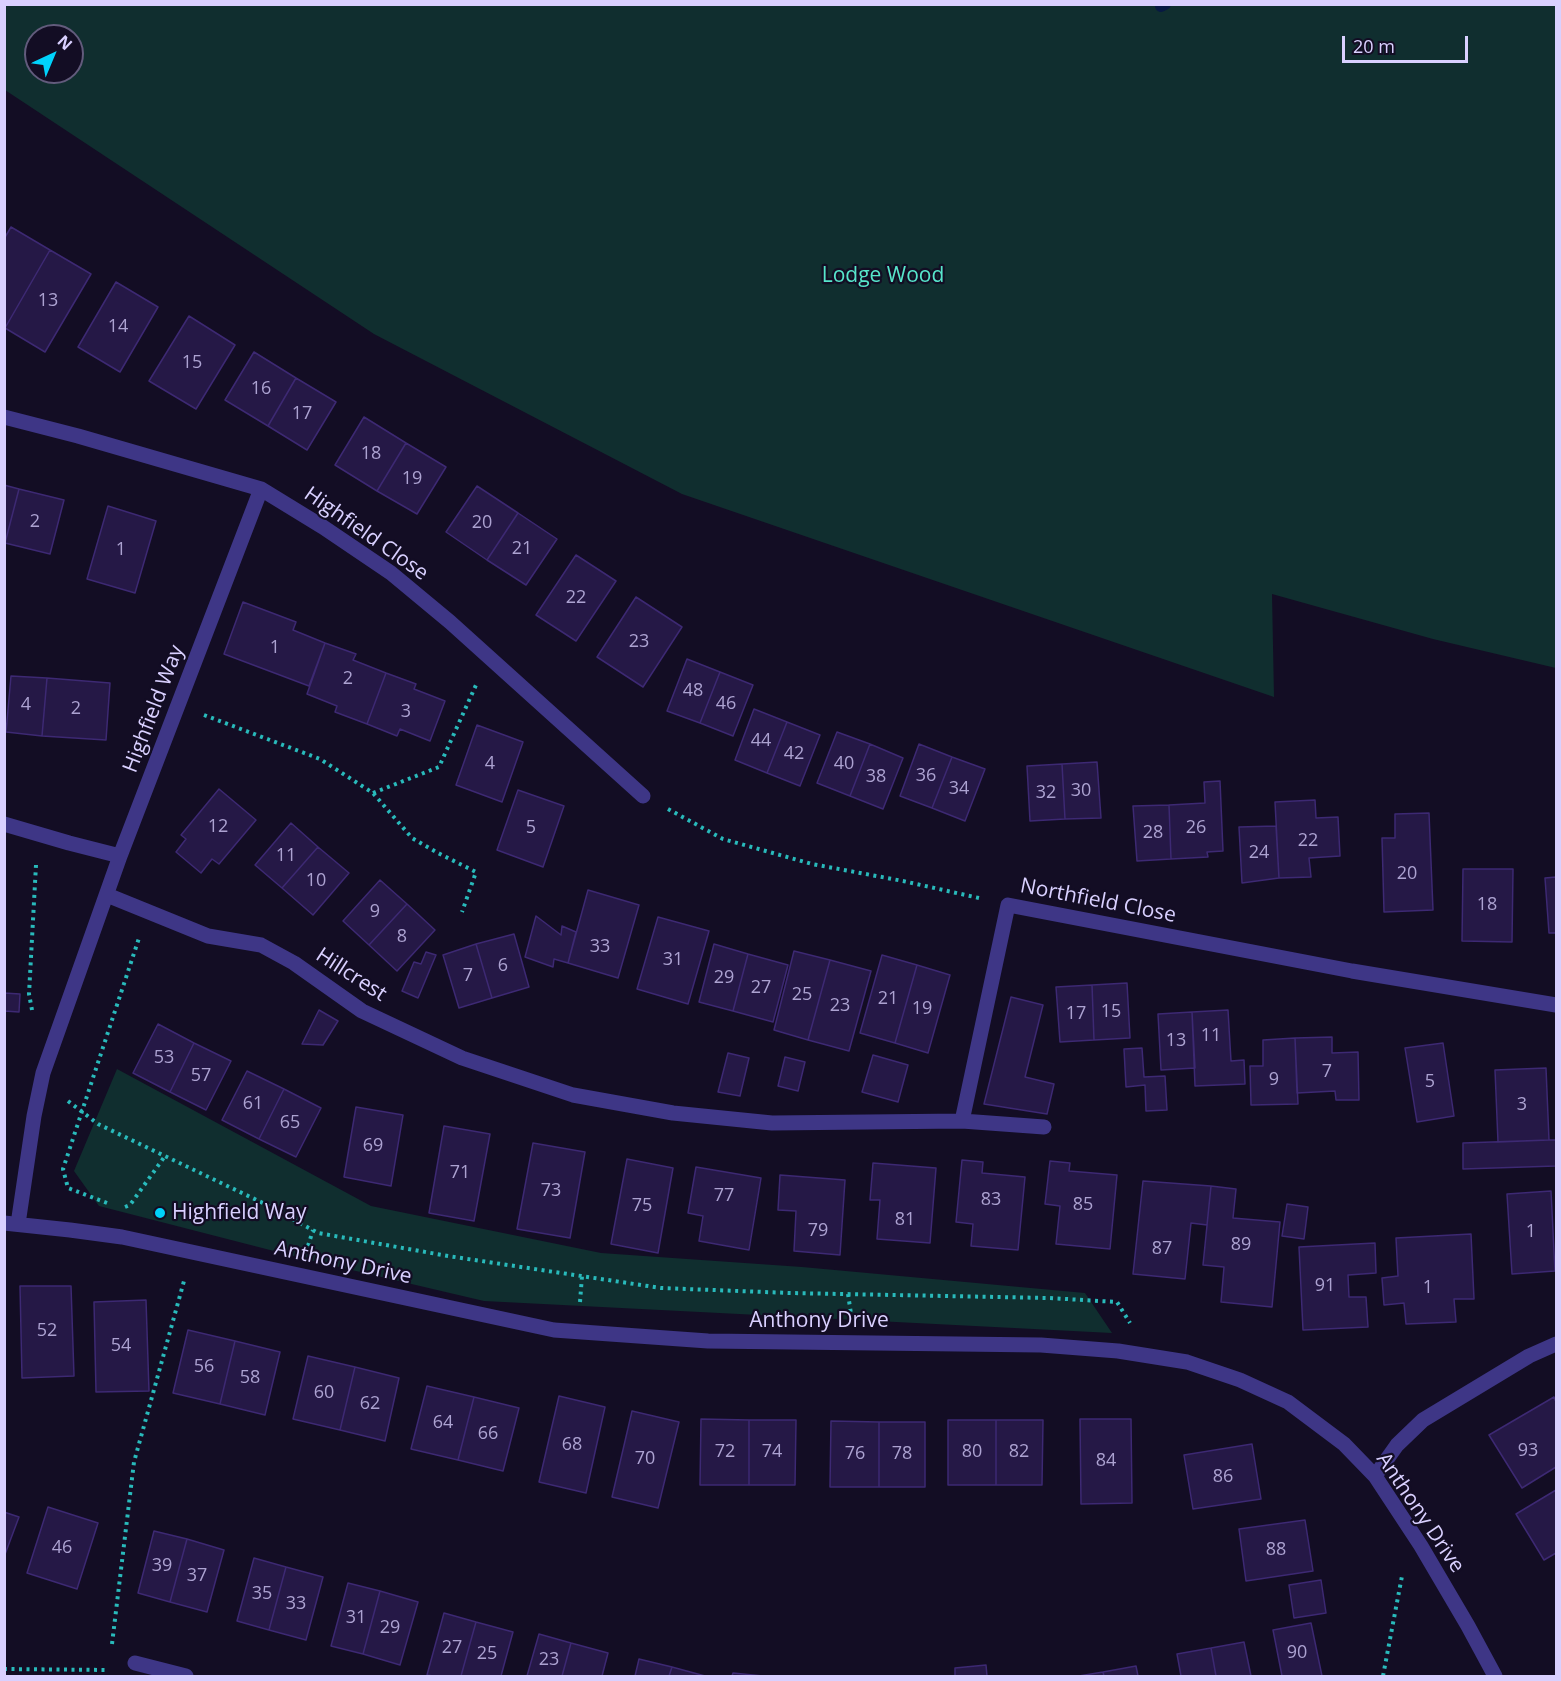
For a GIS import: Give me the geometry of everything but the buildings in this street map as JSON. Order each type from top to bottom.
[{"type":"street","name":"Highfield Close","points":[[4,417],[261,489],[323,526],[391,573],[450,622],[643,796]]},
{"type":"street","name":"Highfield Way","points":[[11,1223],[43,1073],[120,856],[261,489]]},
{"type":"street","points":[[4,824],[120,856]]},
{"type":"street","name":"Hillcrest","points":[[107,895],[208,936],[261,945],[294,963],[362,1011],[462,1058],[573,1095],[673,1113],[772,1123],[962,1120],[1044,1127]]},
{"type":"street","points":[[962,1120],[1008,906]]},
{"type":"street","name":"Northfield Close","points":[[1008,906],[1352,971],[1557,1005]]},
{"type":"street","name":"Anthony Drive","points":[[11,1223],[122,1237],[554,1330],[708,1341],[1041,1345],[1118,1351],[1187,1362],[1240,1380],[1288,1402],[1344,1444],[1375,1476],[1411,1531],[1462,1616],[1495,1677]]},
{"type":"street","points":[[1375,1476],[1397,1445],[1423,1419],[1529,1356],[1557,1344]]},
{"type":"street","points":[[135,1663],[186,1677]]},
{"type":"path","points":[[373,792],[440,767],[488,657]]},
{"type":"path","points":[[177,707],[231,724],[320,759],[373,792],[412,838],[476,872],[462,912]]},
{"type":"path","name":"Northfield Close","points":[[643,796],[723,839],[812,864],[903,881],[1008,906]]},
{"type":"path","points":[[38,834],[28,994],[34,1014],[55,1041]]},
{"type":"path","points":[[111,1204],[68,1188],[63,1169],[148,912]]},
{"type":"path","points":[[67,1100],[98,1124],[265,1204],[318,1233],[448,1256],[662,1288],[1049,1298],[1118,1302],[1152,1356]]},
{"type":"path","points":[[122,1208],[130,1205],[165,1156]]},
{"type":"path","points":[[112,1647],[134,1462],[192,1252]]},
{"type":"path","points":[[1383,1677],[1411,1531]]},
{"type":"path","points":[[4,1669],[109,1670],[113,1677]]},
{"type":"green space","name":"Lodge Wood","points":[[4,5],[1556,5],[1556,668],[1433,639],[1272,594],[1274,697],[682,494],[374,334],[5,90]]},
{"type":"green space","points":[[117,1069],[371,1206],[601,1253],[802,1267],[1085,1293],[1112,1333],[484,1301],[305,1259],[99,1206],[74,1171]]},
{"type":"waterway","points":[[1161,6],[1165,4]]},
{"type":"place","name":"Highfield Way","points":[[160,1213]]}]
